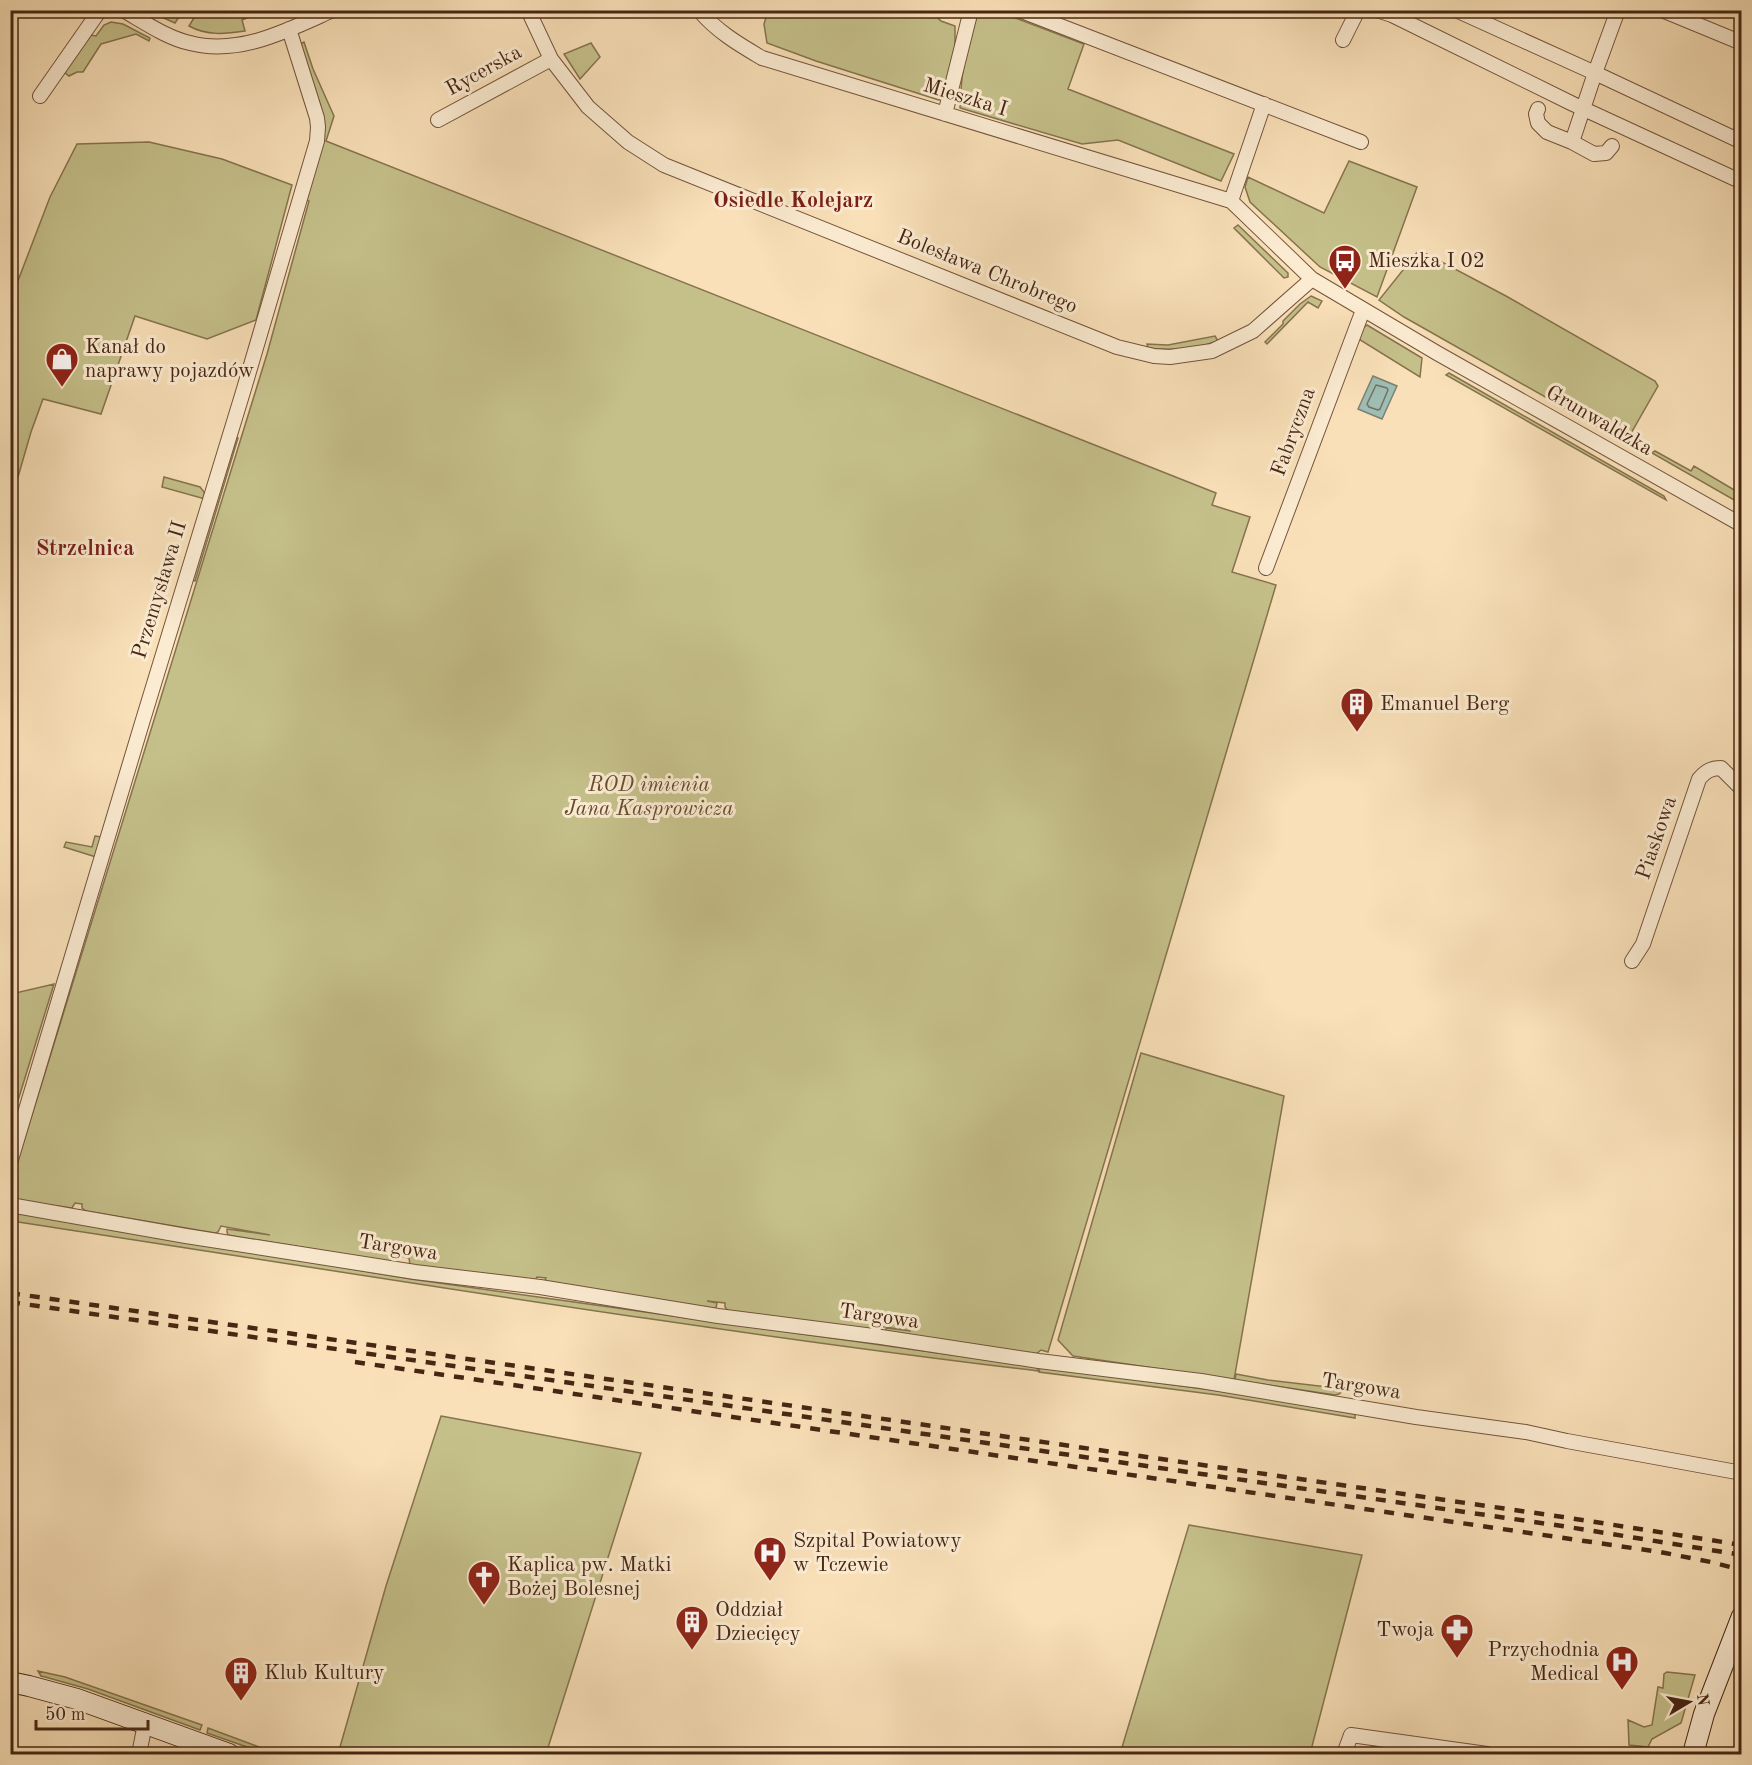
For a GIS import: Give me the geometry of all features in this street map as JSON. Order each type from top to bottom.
[{"type":"street","points":[[40,96],[100,10]]},
{"type":"street","points":[[123,10],[173,38],[203,46],[230,47],[248,44],[333,10]]},
{"type":"street","name":"Bolesława Chrobrego","points":[[528,10],[551,59],[588,107],[628,142],[664,165],[1117,347],[1154,356],[1170,357],[1212,351],[1253,331],[1312,279]]},
{"type":"street","name":"Mieszka I","points":[[699,10],[704,17],[736,43],[762,58],[1231,201]]},
{"type":"street","points":[[945,114],[971,10]]},
{"type":"street","points":[[1019,10],[1360,142]]},
{"type":"street","points":[[1343,40],[1358,10]]},
{"type":"street","points":[[1377,10],[1392,15],[1582,109],[1742,182]]},
{"type":"street","points":[[1456,10],[1742,142]]},
{"type":"street","points":[[1572,142],[1618,10]]},
{"type":"street","points":[[1662,10],[1742,42]]},
{"type":"street","name":"Przemysława II","points":[[10,1163],[317,141],[316,118],[289,29]]},
{"type":"street","name":"Rycerska","points":[[438,120],[551,59]]},
{"type":"street","points":[[1264,104],[1231,201],[1312,279]]},
{"type":"street","points":[[1538,109],[1536,114],[1538,123],[1547,132],[1594,154],[1606,153],[1612,146]]},
{"type":"street","name":"Grunwaldzka","points":[[1312,279],[1437,353],[1742,525]]},
{"type":"street","name":"Fabryczna","points":[[1266,568],[1363,310]]},
{"type":"street","name":"Piaskowa","points":[[1632,961],[1643,944],[1700,779],[1705,772],[1713,768],[1721,768],[1742,789]]},
{"type":"street","name":"Targowa","points":[[10,1205],[186,1236],[415,1272],[540,1287],[718,1316],[1201,1382],[1416,1417],[1526,1432],[1742,1473]]},
{"type":"street","points":[[1693,1755],[1704,1714],[1742,1616]]},
{"type":"street","points":[[10,1682],[77,1699],[229,1755]]},
{"type":"street","points":[[139,1755],[145,1724]]},
{"type":"street","points":[[1344,1755],[1351,1736],[1487,1755]]},
{"type":"green space","points":[[148,11],[183,11],[175,23]]},
{"type":"green space","points":[[198,11],[249,17],[242,20],[245,31],[209,33],[189,26]]},
{"type":"green space","points":[[768,11],[931,11],[941,21],[955,26],[955,61],[939,100],[767,43],[764,24]]},
{"type":"green space","points":[[980,11],[997,11],[1084,44],[1068,89],[1234,154],[1221,181],[1118,140],[1082,144],[960,108],[965,58]]},
{"type":"green space","points":[[111,22],[123,24],[150,38],[149,41],[136,34],[101,44],[83,72],[69,76],[64,72],[91,35],[96,36],[104,25]]},
{"type":"green space","name":"ROD imienia Jana Kasprowicza","points":[[304,42],[313,69],[334,116],[326,141],[1216,493],[1212,505],[1250,517],[1232,572],[1276,585],[1048,1352],[1041,1350],[1036,1354],[886,1331],[886,1328],[911,1331],[879,1326],[876,1331],[728,1311],[725,1303],[707,1301],[717,1303],[716,1308],[712,1309],[543,1285],[546,1278],[537,1277],[534,1283],[410,1265],[409,1258],[401,1256],[396,1263],[228,1235],[227,1229],[270,1235],[221,1226],[215,1233],[86,1211],[82,1208],[82,1204],[75,1203],[72,1208],[11,1200],[11,1183],[267,354],[309,201],[305,200],[322,141],[300,44]]},
{"type":"green space","points":[[591,43],[600,57],[580,79],[564,54]]},
{"type":"green space","points":[[149,142],[222,159],[292,185],[256,320],[207,339],[135,316],[101,414],[43,399],[11,501],[11,299],[50,197],[77,144]]},
{"type":"green space","points":[[1349,161],[1417,187],[1377,297],[1320,267],[1250,202],[1245,187],[1248,177],[1324,213]]},
{"type":"green space","points":[[1238,225],[1288,273],[1288,277],[1284,278],[1234,228]]},
{"type":"green space","points":[[1419,250],[1506,296],[1655,381],[1658,386],[1630,435],[1623,441],[1404,317],[1379,300]]},
{"type":"green space","points":[[1311,296],[1322,301],[1318,308],[1308,302],[1267,344],[1265,342],[1283,324],[1283,321]]},
{"type":"green space","points":[[1367,325],[1422,358],[1420,377],[1357,338]]},
{"type":"green space","points":[[1215,336],[1218,341],[1183,349],[1148,348],[1147,344],[1168,345]]},
{"type":"green space","points":[[1449,373],[1664,496],[1666,500],[1446,375]]},
{"type":"green space","points":[[235,437],[238,438],[195,581],[192,580]]},
{"type":"green space","points":[[1655,451],[1691,471],[1694,466],[1741,494],[1741,504],[1652,453]]},
{"type":"green space","points":[[164,477],[200,487],[205,499],[162,487]]},
{"type":"green space","points":[[95,836],[102,837],[96,857],[64,847],[66,842],[92,847]]},
{"type":"green space","points":[[54,984],[11,1123],[11,994]]},
{"type":"green space","points":[[1141,1053],[1284,1096],[1234,1380],[1073,1356],[1058,1340]]},
{"type":"green space","points":[[10,1211],[411,1279],[1037,1367],[1038,1371],[780,1338],[396,1281],[11,1221]]},
{"type":"green space","points":[[1040,1367],[1242,1394],[1355,1414],[1355,1418],[1218,1395],[1039,1372]]},
{"type":"green space","points":[[1236,1374],[1345,1389],[1335,1395],[1235,1380]]},
{"type":"green space","points":[[441,1416],[641,1453],[546,1754],[338,1754],[386,1586]]},
{"type":"green space","points":[[1189,1525],[1362,1555],[1310,1754],[1120,1754]]},
{"type":"green space","points":[[38,1671],[65,1677],[202,1725],[200,1730],[88,1689],[41,1676]]},
{"type":"green space","points":[[1667,1672],[1695,1675],[1681,1723],[1652,1739],[1648,1747],[1629,1745],[1628,1720],[1644,1727],[1652,1725],[1658,1687],[1663,1688],[1664,1674]]},
{"type":"green space","points":[[208,1728],[275,1753],[267,1754],[207,1733]]},
{"type":"green space","points":[[1375,1746],[1403,1748],[1402,1754],[1355,1754]]},
{"type":"water","points":[[1373,376],[1397,386],[1382,419],[1358,409]]},
{"type":"railway","points":[[10,1293],[1563,1517],[1742,1545]]},
{"type":"railway","points":[[10,1302],[1562,1526],[1742,1555]]},
{"type":"railway","points":[[355,1362],[1660,1552],[1742,1570]]},
{"type":"place","name":"Mieszka I 02","points":[[1345,290]]},
{"type":"place","name":"Kanał do naprawy pojazdów","points":[[62,388]]},
{"type":"place","name":"Emanuel Berg","points":[[1357,733]]},
{"type":"place","name":"Szpital Powiatowy w Tczewie","points":[[770,1582]]},
{"type":"place","name":"Kaplica pw. Matki Bożej Bolesnej","points":[[484,1606]]},
{"type":"place","name":"Oddział Dziecięcy","points":[[692,1651]]},
{"type":"place","name":"Twoja","points":[[1457,1659]]},
{"type":"place","name":"Przychodnia Medical","points":[[1622,1691]]},
{"type":"place","name":"Klub Kultury","points":[[241,1702]]},
{"type":"district","name":"Osiedle Kolejarz","points":[[793,201]]},
{"type":"district","name":"Strzelnica","points":[[85,549]]}]
